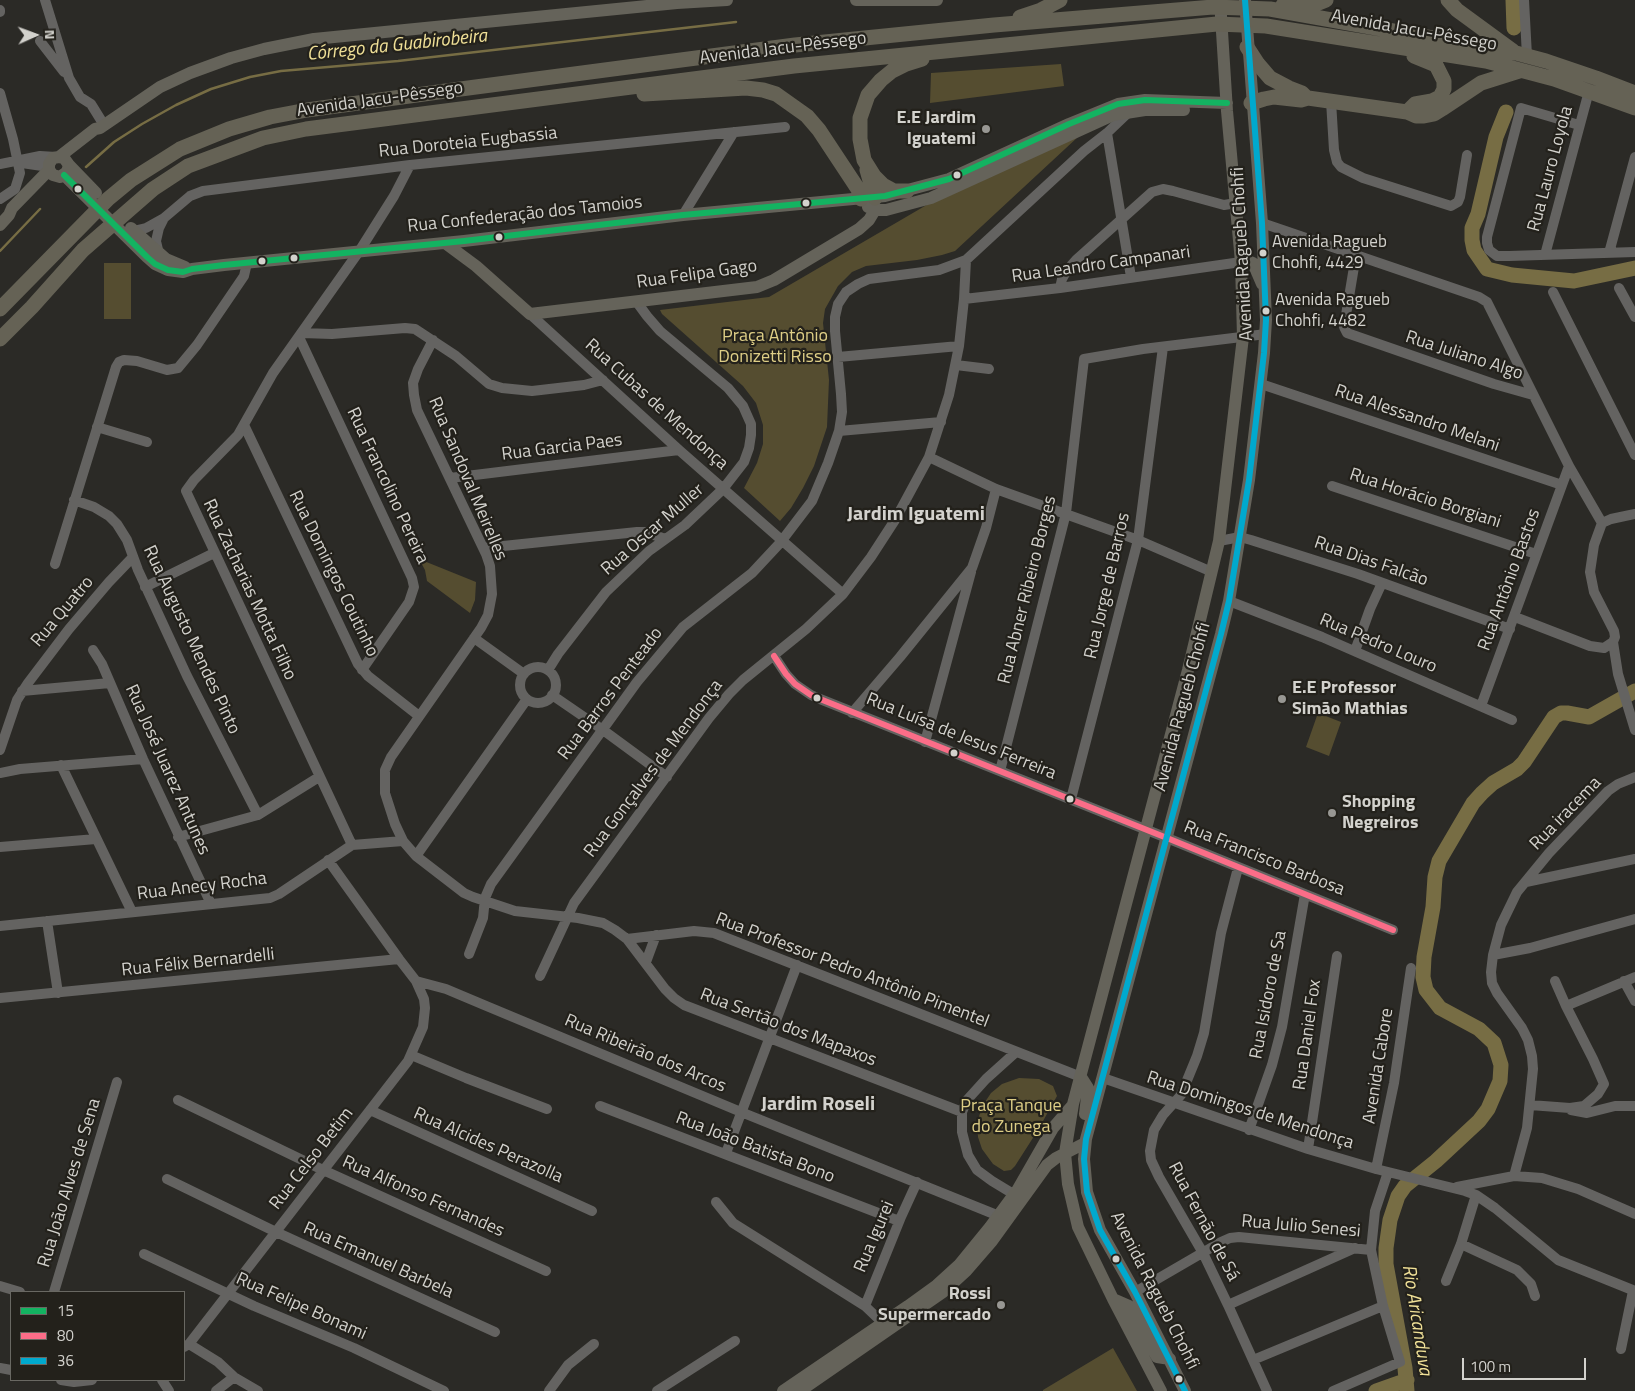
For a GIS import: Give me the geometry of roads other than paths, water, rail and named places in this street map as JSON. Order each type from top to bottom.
[{"type":"highway","points":[[994,25],[1041,10],[1060,0]]},
{"type":"highway","points":[[1158,0],[1185,2],[1194,7]]},
{"type":"highway","points":[[1270,10],[1281,6],[1316,4],[1326,0]]},
{"type":"highway","points":[[1448,0],[1457,10],[1521,54]]},
{"type":"highway","name":"Avenida Jacu-Pêssego","points":[[0,309],[108,199],[131,180],[180,149],[229,129],[270,117],[307,110],[795,46],[994,25],[1194,7],[1270,10],[1521,54],[1596,78],[1635,93]]},
{"type":"highway","name":"Avenida Jacu-Pêssego","points":[[0,339],[32,308],[82,250],[153,189],[188,166],[262,138],[306,129],[794,66],[1217,24],[1266,26],[1486,61],[1589,90],[1635,108]]},
{"type":"highway","points":[[1398,46],[1406,53],[1426,59],[1436,65],[1444,81],[1444,89],[1440,97],[1432,101],[1415,104],[1407,112]]},
{"type":"highway","points":[[1247,47],[1270,78],[1302,93],[1308,98]]},
{"type":"highway","points":[[870,202],[860,139],[860,118],[868,95],[892,71],[906,64],[953,49]]},
{"type":"highway","points":[[1252,103],[1274,98],[1300,100],[1308,98],[1407,112],[1416,116],[1434,114],[1481,83],[1520,70]]},
{"type":"highway","points":[[597,90],[631,94],[746,88],[776,94],[807,116],[819,130],[858,189],[870,202]]},
{"type":"highway","points":[[864,160],[874,176],[883,185],[894,191],[908,191]]},
{"type":"main road","points":[[0,225],[9,215],[15,213],[95,129],[160,87],[190,73],[231,58],[324,38],[727,0]]},
{"type":"main road","points":[[856,0],[937,0]]},
{"type":"main road","name":"Avenida Ragueb Chohfi","points":[[1161,1391],[1078,1227],[1068,1184],[1065,1153],[1073,1104],[1188,670],[1219,541],[1243,337],[1241,262],[1227,107],[1220,0]]},
{"type":"main road","name":"Avenida Ragueb Chohfi","points":[[1186,1391],[1135,1292],[1100,1230],[1087,1192],[1085,1141],[1167,838],[1228,601],[1249,480],[1266,334],[1262,223],[1247,47],[1245,0]]},
{"type":"main road","name":"Rua Confederação dos Tamoios","points":[[58,166],[155,264],[168,270],[183,272],[192,269],[360,250],[445,243],[683,215],[870,202],[949,179],[1069,124],[1118,104],[1145,100],[1227,107]]},
{"type":"main road","name":"Rua Confederação dos Tamoios","points":[[870,202],[889,209],[931,198],[1100,120],[1130,112],[1227,107]]},
{"type":"main road","name":"Rua Confederação dos Tamoios","points":[[58,166],[159,254],[175,264],[192,269]]},
{"type":"main road","name":"Rua Felipa Gago","points":[[530,314],[757,287],[774,280],[859,229],[869,220],[870,202]]},
{"type":"main road","name":"Rua Cubas de Mendonça","points":[[445,243],[476,266],[530,314]]},
{"type":"main road","points":[[1241,262],[1248,261],[1253,263],[1258,278],[1265,289]]},
{"type":"main road","points":[[782,1391],[943,1292],[966,1271],[992,1241],[1014,1192],[1047,1165],[1085,1141],[1083,1126],[1089,1094],[1086,1082],[1081,1077]]},
{"type":"main road","points":[[800,1391],[886,1326],[960,1265],[999,1216],[1054,1128],[1073,1104]]},
{"type":"main road","points":[[1113,1299],[1129,1306],[1157,1357],[1170,1359]]},
{"type":"street","points":[[45,0],[69,78]]},
{"type":"street","points":[[1521,54],[1524,0]]},
{"type":"street","points":[[40,41],[69,78],[80,98],[91,104],[102,126]]},
{"type":"street","name":"Rua Lauro Loyola","points":[[1545,255],[1589,90]]},
{"type":"street","points":[[0,92],[4,117],[19,162],[20,173],[18,183],[11,193],[0,198]]},
{"type":"street","points":[[1331,101],[1334,150],[1337,162],[1348,171],[1363,178],[1451,206],[1458,202],[1460,197],[1467,155]]},
{"type":"street","points":[[1579,125],[1521,108],[1487,243],[1489,250],[1497,256],[1635,252]]},
{"type":"street","name":"Rua Barros Penteado","points":[[468,954],[482,918],[484,902],[491,884],[637,682],[683,627],[752,573],[782,541],[812,501],[828,464],[839,431],[842,412],[835,317],[838,304],[846,292],[869,279],[939,270],[966,260],[1084,151],[1130,112]]},
{"type":"street","name":"Rua Doroteia Eugbassia","points":[[133,231],[146,228],[164,218],[190,196],[203,191],[410,165],[785,127]]},
{"type":"street","points":[[683,215],[734,132]]},
{"type":"street","points":[[1107,133],[1131,277]]},
{"type":"street","points":[[0,164],[19,162],[40,156],[58,166]]},
{"type":"street","points":[[1609,253],[1630,191],[1635,157]]},
{"type":"street","name":"Rua Zacharias Motta Filho","points":[[352,845],[186,491],[194,480],[238,435],[273,373],[360,250],[394,196],[410,165]]},
{"type":"street","points":[[1060,288],[1062,278],[1067,270],[1146,196],[1157,190],[1174,190],[1224,205],[1236,203]]},
{"type":"street","points":[[159,254],[156,241],[164,218]]},
{"type":"street","points":[[1262,223],[1483,299],[1491,308],[1532,395],[1602,523]]},
{"type":"street","name":"Rua Juliano Algo","points":[[1356,255],[1344,327],[1347,332],[1494,384],[1532,395]]},
{"type":"street","name":"Rua Gonçalves de Mendonça","points":[[540,976],[566,916],[574,903],[729,694],[806,629],[843,594],[886,536],[929,457],[941,422],[960,346],[966,260]]},
{"type":"street","name":"Rua Leandro Campanari","points":[[964,299],[1060,288],[1241,262]]},
{"type":"street","points":[[55,564],[113,373],[119,362],[124,360],[137,361],[167,370],[178,368],[197,345],[244,276],[247,263]]},
{"type":"street","points":[[1619,288],[1635,317]]},
{"type":"street","points":[[1553,292],[1635,455]]},
{"type":"street","name":"Rua Oscar Muller","points":[[548,670],[558,654],[606,592],[664,538],[685,525],[723,489],[744,462],[749,448],[751,424],[743,406],[728,388],[660,331],[636,300]]},
{"type":"street","name":"Rua Cubas de Mendonça","points":[[530,314],[679,450],[843,594]]},
{"type":"street","points":[[301,335],[405,328],[415,329],[433,340],[489,384],[502,388],[532,391],[584,385],[603,380]]},
{"type":"street","name":"Rua Abner Ribeiro Borges","points":[[1000,771],[1066,513],[1084,359],[1266,334]]},
{"type":"street","name":"Rua Francolino Pereira","points":[[301,335],[412,578],[414,587],[409,602],[362,670]]},
{"type":"street","name":"Rua Sandoval Meirelles","points":[[403,841],[392,816],[385,793],[385,770],[390,757],[474,638],[488,615],[492,594],[490,566],[484,548],[417,410],[413,383],[433,340]]},
{"type":"street","points":[[838,357],[960,346]]},
{"type":"street","name":"Rua Jorge de Barros","points":[[1071,799],[1138,540],[1164,347]]},
{"type":"street","points":[[956,365],[989,370]]},
{"type":"street","name":"Rua Alessandro Melani","points":[[1261,384],[1562,485]]},
{"type":"street","points":[[839,431],[941,422]]},
{"type":"street","name":"Rua Domingos Coutinho","points":[[244,425],[348,645],[362,670],[419,716]]},
{"type":"street","points":[[97,427],[147,442]]},
{"type":"street","name":"Rua Garcia Paes","points":[[450,478],[679,450]]},
{"type":"street","points":[[929,457],[996,489],[1138,540],[1212,572]]},
{"type":"street","name":"Rua Antônio Bastos","points":[[1481,706],[1570,466]]},
{"type":"street","name":"Rua Horácio Borgiani","points":[[1332,486],[1536,554]]},
{"type":"street","name":"Rua Luísa de Jesus Ferreira","points":[[996,489],[986,528],[972,568],[900,658],[852,713],[1167,838]]},
{"type":"street","name":"Rua Augusto Mendes Pinto","points":[[74,500],[94,507],[109,516],[117,524],[127,540],[145,587],[258,815]]},
{"type":"street","points":[[1635,514],[1602,523],[1594,545],[1590,572],[1594,592],[1614,630],[1615,637],[1613,642],[1617,667],[1635,730]]},
{"type":"street","points":[[484,548],[637,532],[646,532],[664,538]]},
{"type":"street","name":"Rua Dias Falcão","points":[[1219,541],[1240,537],[1304,556],[1510,629]]},
{"type":"street","points":[[145,587],[214,553]]},
{"type":"street","name":"Rua Quatro","points":[[0,750],[11,715],[22,691],[42,661],[109,582],[133,557]]},
{"type":"street","points":[[925,742],[972,568]]},
{"type":"street","points":[[1355,651],[1370,609],[1382,583]]},
{"type":"street","name":"Rua Pedro Louro","points":[[1228,601],[1355,651],[1512,720]]},
{"type":"street","points":[[1515,617],[1590,646],[1604,648],[1613,642]]},
{"type":"street","points":[[474,638],[524,674]]},
{"type":"street","name":"Rua José Juarez Antunes","points":[[93,650],[110,683],[178,837],[211,904]]},
{"type":"street","points":[[774,656],[786,674],[803,690],[852,713]]},
{"type":"street","points":[[535,667],[542,667],[548,670],[555,682],[552,695],[540,702],[528,699],[522,693],[520,685],[524,674],[535,667]]},
{"type":"street","points":[[22,691],[110,683]]},
{"type":"street","points":[[552,695],[667,777]]},
{"type":"street","points":[[416,856],[528,699]]},
{"type":"street","points":[[0,773],[20,769],[143,759]]},
{"type":"street","points":[[61,766],[132,912]]},
{"type":"street","points":[[178,837],[258,815],[319,777]]},
{"type":"street","name":"Rua iracema","points":[[1514,1176],[1527,1128],[1533,1069],[1528,1040],[1492,983],[1493,955],[1501,925],[1517,892],[1549,853],[1608,791],[1618,784],[1635,777]]},
{"type":"street","name":"Rua Francisco Barbosa","points":[[1167,838],[1393,930]]},
{"type":"street","points":[[0,847],[96,839]]},
{"type":"street","points":[[403,841],[416,856],[464,893],[484,902],[515,911],[566,916],[602,923],[627,939]]},
{"type":"street","name":"Rua Anecy Rocha","points":[[0,926],[270,898],[279,894],[352,845],[403,841]]},
{"type":"street","points":[[1526,882],[1635,858]]},
{"type":"street","points":[[328,860],[416,981]]},
{"type":"street","name":"Rua Fernão de Sá","points":[[1238,868],[1221,933],[1204,1032],[1197,1056],[1181,1095],[1175,1104],[1163,1115],[1154,1130],[1150,1151],[1151,1160],[1159,1177],[1203,1253],[1267,1391]]},
{"type":"street","name":"Rua Isidoro de Sa","points":[[1250,1130],[1272,1065],[1282,1027],[1305,894]]},
{"type":"street","points":[[1493,955],[1530,948],[1635,920]]},
{"type":"street","points":[[48,921],[58,993]]},
{"type":"street","name":"Rua Professor Pedro Antônio Pimentel","points":[[627,939],[699,931],[714,932],[1081,1077]]},
{"type":"street","points":[[646,962],[656,935]]},
{"type":"street","name":"Rua Sertão dos Mapaxos","points":[[627,939],[665,989],[684,1005],[962,1112]]},
{"type":"street","name":"Rua Daniel Fox","points":[[1308,1149],[1336,956]]},
{"type":"street","name":"Rua Félix Bernardelli","points":[[0,998],[399,959]]},
{"type":"street","points":[[726,1154],[797,965]]},
{"type":"street","name":"Avenida Cabore","points":[[1376,1169],[1394,1083],[1411,968]]},
{"type":"street","points":[[1566,1006],[1635,977]]},
{"type":"street","name":"Rua Celso Betim","points":[[186,1345],[276,1232],[411,1055],[425,1016],[424,999],[416,981]]},
{"type":"street","name":"Rua Ribeirão dos Arcos","points":[[416,981],[446,989],[484,1004],[741,1112],[999,1216]]},
{"type":"street","points":[[1556,981],[1604,1084],[1598,1094],[1584,1106],[1560,1108]]},
{"type":"street","points":[[1624,981],[1635,1001]]},
{"type":"street","points":[[1014,1192],[992,1182],[978,1170],[968,1155],[962,1132],[962,1112],[966,1100],[974,1091],[1016,1052]]},
{"type":"street","points":[[411,1055],[547,1109]]},
{"type":"street","name":"Rua Domingos de Mendonça","points":[[1103,1078],[1308,1149],[1376,1169],[1451,1187]]},
{"type":"street","name":"Rua João Alves de Sena","points":[[54,1291],[118,1082]]},
{"type":"street","name":"Rua Alfonso Fernandes","points":[[178,1100],[323,1170],[546,1271]]},
{"type":"street","points":[[1530,1104],[1587,1113],[1615,1106],[1635,1106]]},
{"type":"street","name":"Rua João Batista Bono","points":[[600,1106],[899,1221]]},
{"type":"street","name":"Rua Alcides Perazolla","points":[[370,1110],[592,1211]]},
{"type":"street","points":[[1333,1391],[1399,1363],[1383,1306],[1371,1250],[1375,1211],[1388,1172]]},
{"type":"street","points":[[1451,1187],[1514,1176],[1542,1178],[1560,1183],[1635,1214]]},
{"type":"street","name":"Rua Emanuel Barbela","points":[[167,1179],[276,1232],[495,1332]]},
{"type":"street","name":"Rua Igurei","points":[[865,1306],[899,1221],[917,1182]]},
{"type":"street","points":[[1451,1187],[1476,1195],[1495,1208],[1558,1260],[1634,1291],[1621,1349]]},
{"type":"street","points":[[1446,1281],[1462,1244],[1476,1195]]},
{"type":"street","points":[[716,1202],[733,1223],[865,1306],[886,1326]]},
{"type":"street","name":"Rua Julio Senesi","points":[[1135,1292],[1230,1238],[1239,1236],[1371,1250]]},
{"type":"street","points":[[1462,1244],[1517,1270],[1531,1284],[1534,1296]]},
{"type":"street","points":[[1228,1305],[1356,1248]]},
{"type":"street","name":"Rua Felipe Bonami","points":[[144,1254],[254,1306],[354,1348],[444,1391]]},
{"type":"street","points":[[0,1286],[17,1291]]},
{"type":"street","points":[[1253,1360],[1383,1306]]},
{"type":"street","points":[[657,1391],[736,1341]]},
{"type":"street","points":[[549,1391],[568,1365],[594,1344]]},
{"type":"street","points":[[186,1345],[218,1362],[234,1377],[258,1391]]},
{"type":"street","points":[[216,1391],[234,1377]]},
{"type":"street","points":[[63,1381],[77,1387],[90,1381]]},
{"type":"waterway","name":"Rio Aricanduva","points":[[1513,0],[1514,28]]},
{"type":"waterway","name":"Córrego da Guabirobeira","points":[[86,167],[114,142],[176,105],[211,89],[250,77],[281,71],[398,61],[736,22]]},
{"type":"waterway","name":"Rio Aricanduva","points":[[1506,112],[1496,137],[1478,214],[1472,228],[1474,250],[1487,269],[1512,275],[1574,281],[1635,268]]},
{"type":"waterway","points":[[0,251],[40,209]]},
{"type":"waterway","name":"Rio Aricanduva","points":[[1407,1391],[1405,1368],[1386,1264],[1390,1220],[1398,1196],[1405,1186],[1436,1161],[1479,1121],[1488,1109],[1500,1081],[1501,1065],[1494,1043],[1479,1029],[1440,1008],[1426,990],[1423,977],[1424,957],[1439,861],[1473,803],[1493,783],[1517,769],[1524,762],[1554,717],[1561,713],[1589,717],[1635,691]]},
{"type":"waterway","points":[[1376,1391],[1407,1380]]},
{"type":"place","name":"E.E Jardim Iguatemi","points":[[986,129]]},
{"type":"place","name":"Avenida Ragueb Chohfi, 4429","points":[[1263,253]]},
{"type":"place","name":"Avenida Ragueb Chohfi, 4482","points":[[1266,311]]},
{"type":"place","name":"E.E Professor Simão Mathias","points":[[1282,699]]},
{"type":"place","name":"Shopping Negreiros","points":[[1332,813]]},
{"type":"place","name":"Rossi Supermercado","points":[[1001,1305]]},
{"type":"district","name":"Jardim Iguatemi","points":[[916,515]]},
{"type":"district","name":"Jardim Roseli","points":[[818,1105]]},
{"type":"park label","name":"Praça Antônio Donizetti Risso","points":[[775,347]]},
{"type":"park label","name":"Praça Tanque do Zunega","points":[[1011,1117]]}]
